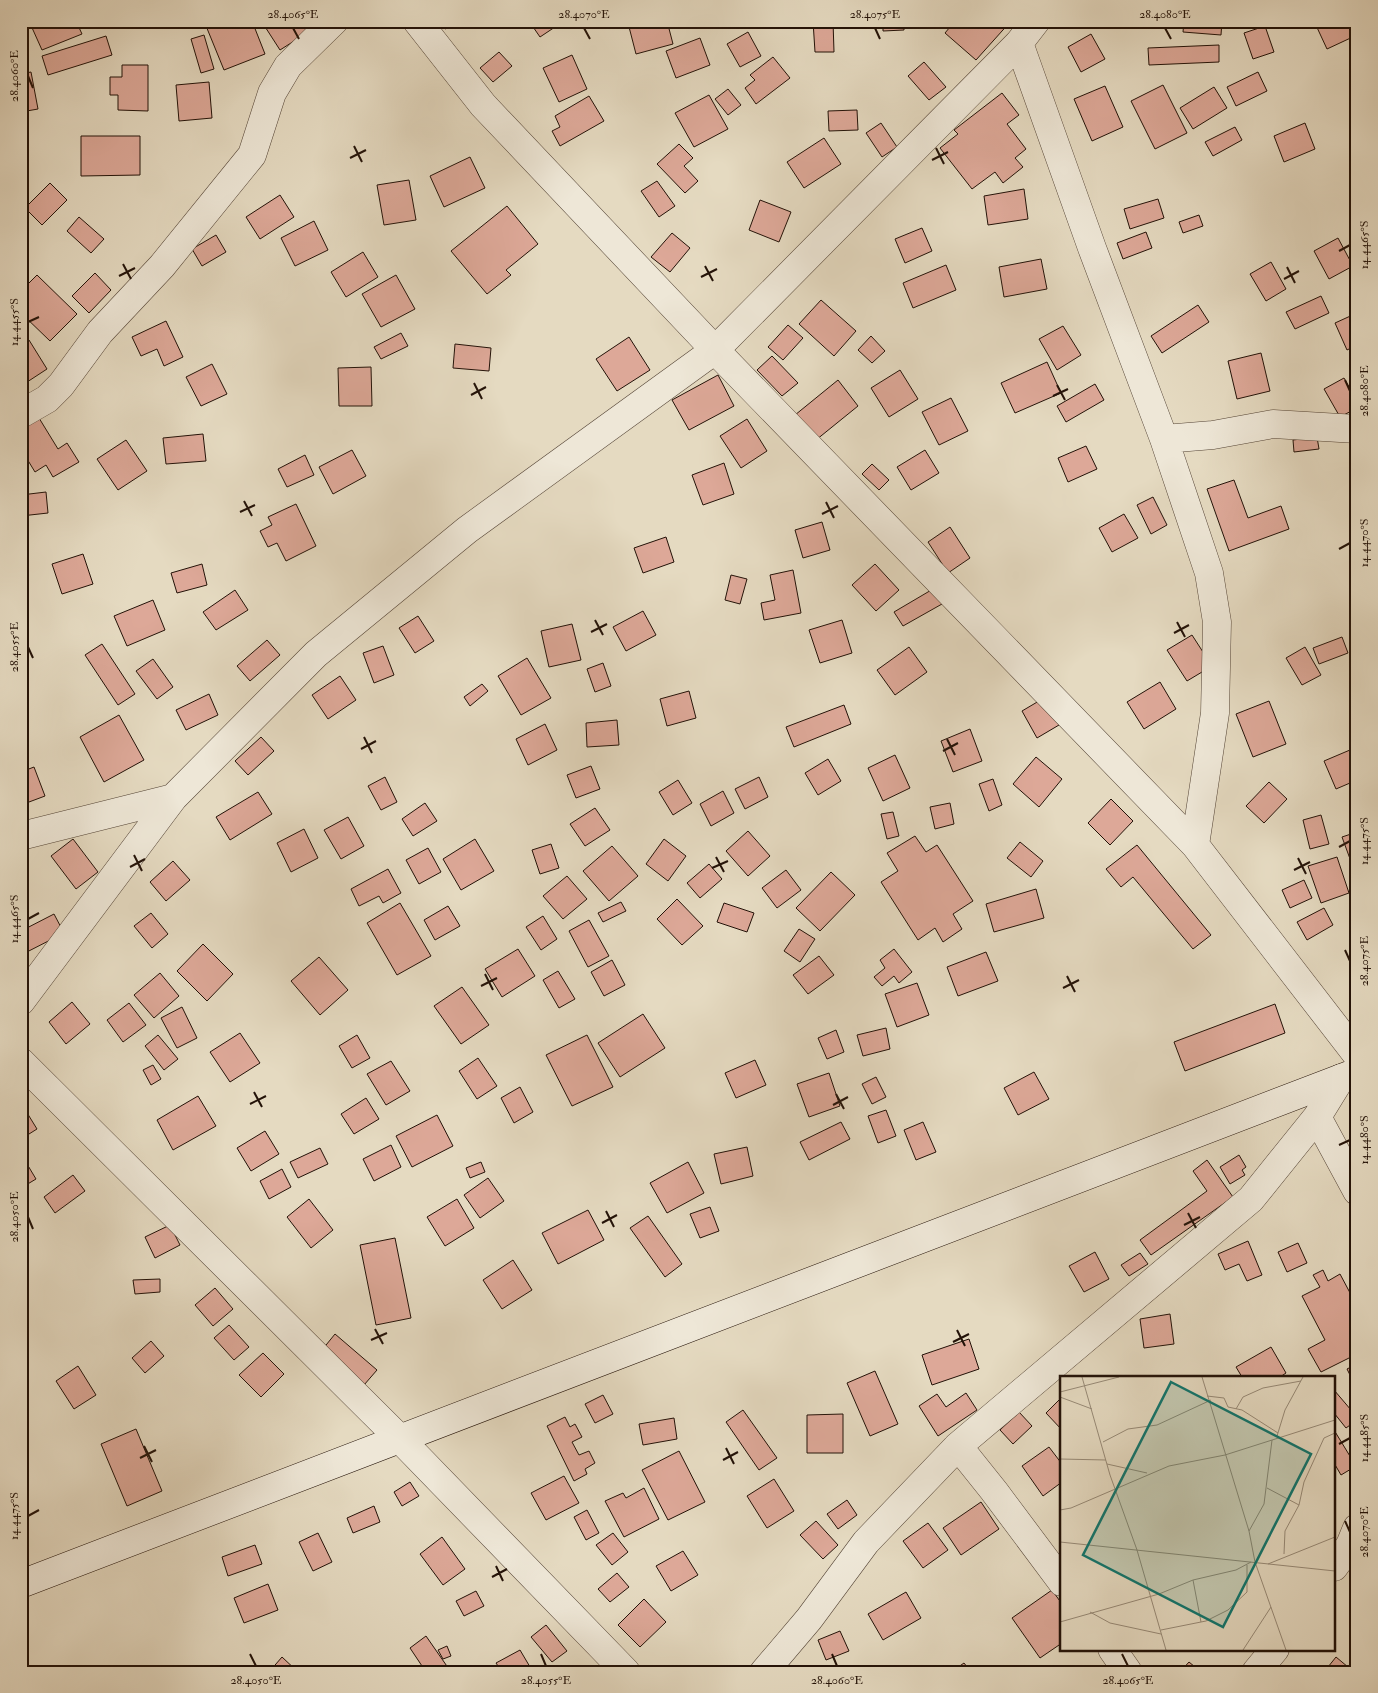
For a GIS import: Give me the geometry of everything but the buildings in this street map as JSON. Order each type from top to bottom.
[{"type":"street","points":[[21,414],[47,399],[61,385],[100,332],[162,266],[252,155],[272,93],[288,66],[334,21]]},
{"type":"street","points":[[418,21],[483,105],[715,350],[1195,845],[1357,1056]]},
{"type":"street","points":[[21,1001],[173,798],[316,654],[467,530],[715,350],[1019,43],[1036,21]]},
{"type":"street","points":[[1019,43],[1092,248],[1164,439],[1209,573],[1217,622],[1215,713],[1195,845]]},
{"type":"street","points":[[1164,439],[1214,435],[1273,424],[1357,429]]},
{"type":"street","points":[[21,836],[173,798]]},
{"type":"street","points":[[21,1062],[400,1439],[626,1672]]},
{"type":"street","points":[[21,1584],[1349,1075]]},
{"type":"street","points":[[764,1672],[809,1619],[866,1542],[958,1446],[1251,1199],[1349,1075]]},
{"type":"street","points":[[1317,1117],[1357,1191]]},
{"type":"street","points":[[958,1446],[1060,1579]]},
{"type":"street","points":[[1336,1564],[1350,1545],[1357,1528]]},
{"type":"street","points":[[1113,1650],[1128,1672]]},
{"type":"street","points":[[1256,1672],[1274,1650]]}]
